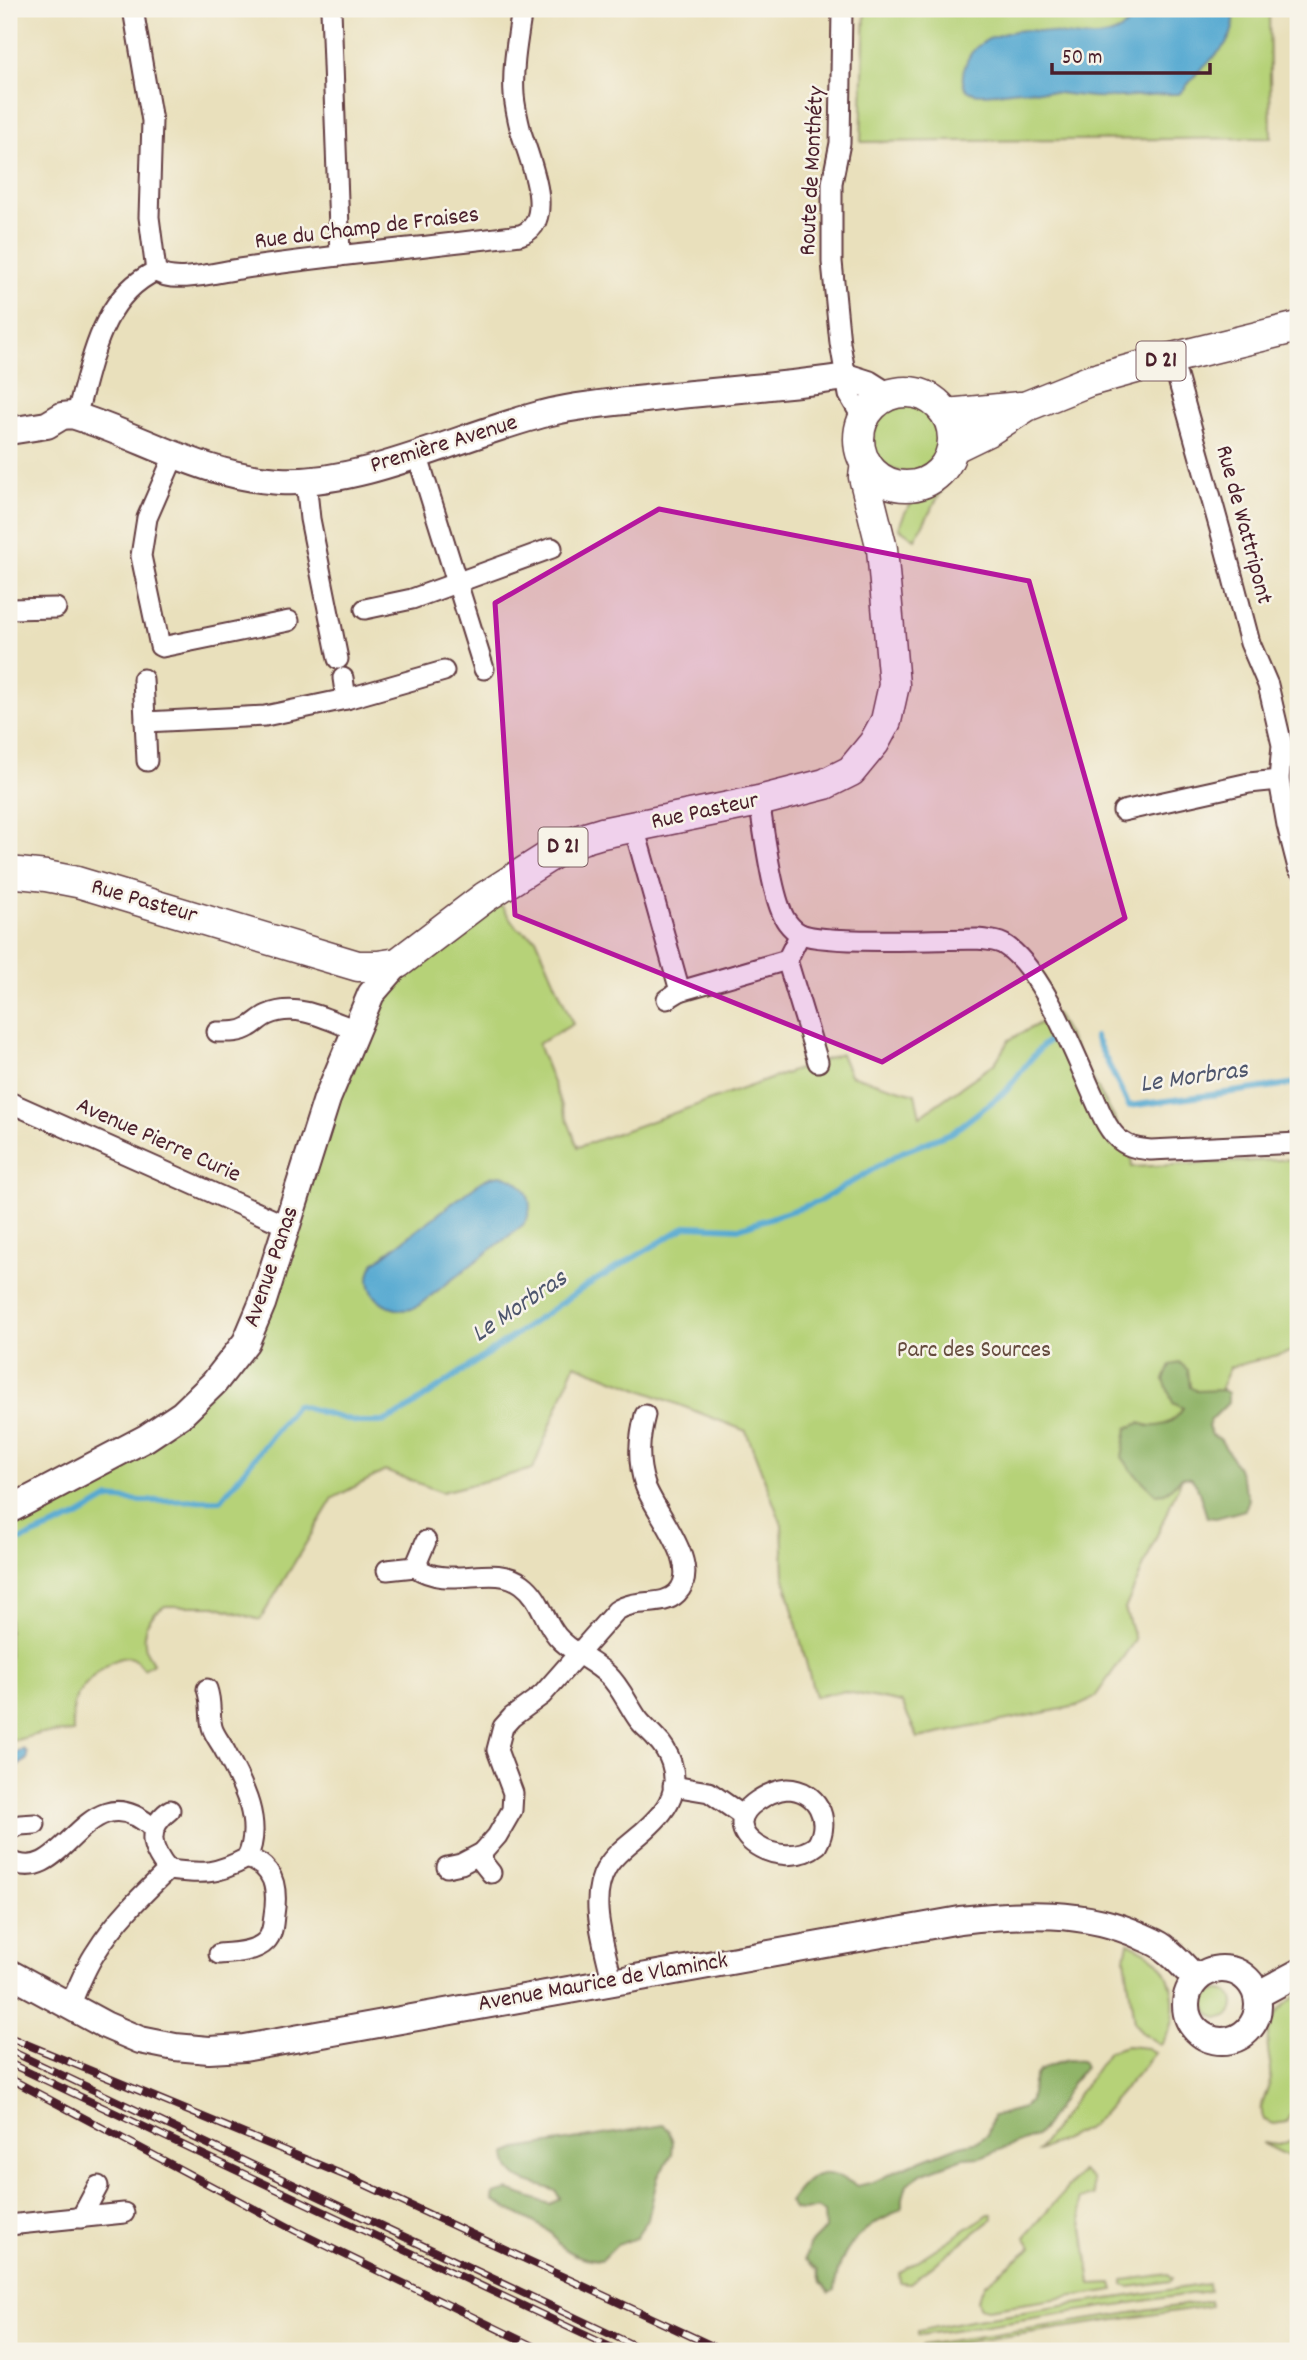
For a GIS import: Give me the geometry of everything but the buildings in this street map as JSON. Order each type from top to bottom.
[{"type":"main road","name":"D 21","points":[[953,448],[990,430],[1027,406],[1089,381],[1298,327]]},
{"type":"main road","points":[[913,392],[927,396],[947,414],[954,436],[953,448],[947,463],[937,475],[924,483],[907,486],[884,481],[866,463],[860,449],[859,434],[863,419],[869,409],[887,396],[913,392]]},
{"type":"main road","name":"D 21","points":[[947,414],[1027,406]]},
{"type":"main road","name":"Rue Pasteur","points":[[9,872],[77,882],[358,966],[378,967],[398,962],[485,897],[567,845],[602,833],[759,801],[838,779],[851,771],[863,757],[886,721],[894,685],[883,559],[864,477],[866,463]]},
{"type":"main road","name":"Rue Pasteur","points":[[883,559],[893,510],[907,486]]},
{"type":"street","points":[[9,430],[47,425],[65,415],[76,416],[93,351],[101,333],[125,292],[156,271],[149,202],[152,121],[133,9]]},
{"type":"street","points":[[331,9],[340,257]]},
{"type":"street","name":"Rue du Champ de Fraises","points":[[156,271],[164,276],[178,278],[528,232],[534,226],[538,213],[538,194],[514,97],[514,60],[522,9]]},
{"type":"street","name":"Route de Monthéty","points":[[842,9],[840,143],[832,183],[832,262],[849,395],[863,419]]},
{"type":"street","name":"Rue de Wattripont","points":[[1172,358],[1250,643],[1268,685],[1282,745],[1279,780],[1298,868]]},
{"type":"street","name":"Première Avenue","points":[[76,416],[174,456],[227,474],[281,481],[306,481],[370,468],[555,411],[846,377],[868,384],[887,396]]},
{"type":"street","points":[[417,454],[485,668]]},
{"type":"street","points":[[174,456],[147,518],[141,556],[160,646],[162,648],[289,621]]},
{"type":"street","points":[[306,481],[310,519],[346,699]]},
{"type":"street","points":[[365,610],[412,599],[552,548]]},
{"type":"street","points":[[9,609],[56,608]]},
{"type":"street","points":[[145,722],[265,716],[346,699],[444,671]]},
{"type":"street","points":[[143,679],[147,761]]},
{"type":"street","points":[[1123,811],[1249,783],[1279,780]]},
{"type":"street","points":[[759,801],[779,903],[788,924],[800,934],[841,939],[977,939],[1006,946],[1028,968],[1064,1032],[1113,1133],[1130,1146],[1151,1150],[1298,1143]]},
{"type":"street","points":[[634,827],[673,995],[787,960]]},
{"type":"street","points":[[800,934],[787,960],[818,1062]]},
{"type":"street","name":"Avenue Panas","points":[[9,1510],[146,1438],[181,1414],[214,1383],[246,1342],[262,1304],[288,1226],[327,1099],[372,994],[398,962]]},
{"type":"street","points":[[358,966],[372,994]]},
{"type":"street","points":[[217,1032],[246,1029],[263,1017],[289,1011],[318,1015],[355,1031]]},
{"type":"street","name":"Avenue Pierre Curie","points":[[9,1102],[288,1226]]},
{"type":"street","points":[[447,1867],[461,1864],[482,1853],[509,1818],[514,1802],[511,1784],[498,1755],[497,1745],[500,1733],[512,1717],[547,1690],[621,1608],[638,1602],[668,1599],[680,1590],[684,1581],[685,1569],[680,1554],[642,1475],[639,1447],[645,1415]]},
{"type":"street","points":[[415,1567],[426,1541]]},
{"type":"street","points":[[387,1570],[415,1567],[439,1578],[501,1576],[522,1583],[536,1597],[558,1636],[609,1675],[640,1722],[658,1739],[670,1758],[673,1786],[671,1798],[660,1816],[609,1863],[600,1883],[598,1910],[612,1981]]},
{"type":"street","points":[[70,2006],[90,1961],[107,1936],[168,1870],[209,1873],[220,1871],[247,1858],[253,1835],[251,1810],[212,1726],[207,1689]]},
{"type":"street","points":[[673,1786],[709,1792],[742,1815]]},
{"type":"street","points":[[168,1870],[156,1850],[153,1828],[170,1810]]},
{"type":"street","points":[[9,1860],[25,1865],[42,1862],[61,1849],[89,1821],[111,1811],[131,1813],[153,1828]]},
{"type":"street","points":[[9,1830],[20,1825],[35,1824]]},
{"type":"street","points":[[482,1853],[483,1863],[491,1873]]},
{"type":"street","points":[[219,1954],[259,1946],[267,1940],[271,1932],[276,1900],[275,1883],[260,1864],[247,1858]]},
{"type":"street","name":"Avenue Maurice de Vlaminck","points":[[9,1973],[105,2025],[140,2039],[175,2047],[209,2050],[257,2045],[960,1920],[998,1916],[1042,1915],[1093,1920],[1128,1930],[1164,1947],[1196,1979]]},
{"type":"street","points":[[1214,1969],[1235,1971],[1246,1978],[1257,1995],[1256,2017],[1248,2030],[1236,2038],[1213,2040],[1194,2028],[1186,2014],[1188,1992],[1196,1979],[1214,1969]]},
{"type":"street","points":[[1257,1995],[1294,1974]]},
{"type":"street","points":[[81,2218],[98,2186]]},
{"type":"street","points":[[9,2225],[124,2213]]},
{"type":"highlighted area","points":[[659,509],[1029,581],[1125,918],[882,1062],[515,915],[495,603]]},
{"type":"green space","points":[[865,9],[1269,9],[1271,138],[861,142]]},
{"type":"green space","points":[[906,406],[919,409],[929,416],[936,426],[939,439],[936,452],[929,462],[919,469],[906,472],[893,469],[883,462],[876,452],[873,439],[876,426],[883,416],[893,409]]},
{"type":"green space","points":[[942,490],[915,539],[899,528],[912,503]]},
{"type":"green space","name":"Parc des Sources","points":[[485,897],[501,905],[517,928],[536,938],[573,1024],[538,1044],[578,1147],[841,1054],[850,1075],[915,1094],[920,1116],[995,1063],[1009,1040],[1056,1014],[1130,1146],[1132,1167],[1298,1159],[1298,1350],[1230,1367],[1125,1609],[1135,1640],[1095,1697],[1077,1706],[918,1738],[902,1703],[842,1691],[815,1697],[784,1576],[782,1525],[746,1431],[575,1364],[533,1469],[442,1492],[385,1471],[333,1498],[260,1620],[215,1606],[165,1606],[154,1614],[144,1635],[146,1651],[153,1663],[144,1669],[134,1659],[125,1657],[108,1664],[79,1692],[73,1710],[73,1732],[42,1733],[9,1742],[9,1510],[146,1438],[246,1342],[371,994]]},
{"type":"green space","points":[[1180,1363],[1188,1370],[1190,1387],[1197,1391],[1223,1390],[1228,1393],[1228,1403],[1210,1421],[1208,1427],[1212,1435],[1220,1439],[1237,1466],[1249,1499],[1245,1510],[1216,1518],[1207,1517],[1197,1486],[1191,1478],[1182,1477],[1165,1493],[1156,1494],[1132,1471],[1122,1457],[1127,1428],[1140,1423],[1159,1426],[1180,1413],[1183,1408],[1173,1403],[1164,1380],[1170,1365]]},
{"type":"green space","points":[[1128,1943],[1153,1957],[1167,1976],[1171,1987],[1171,2024],[1161,2045],[1142,2033],[1134,2022],[1125,1958]]},
{"type":"green space","points":[[1220,1990],[1230,1994],[1234,2004],[1230,2014],[1220,2018],[1210,2014],[1206,2004],[1210,1994]]},
{"type":"green space","points":[[1298,1995],[1298,2102],[1286,2122],[1274,2124],[1264,2120],[1262,2115],[1271,2078],[1269,2033],[1279,2011]]},
{"type":"green space","points":[[1127,2046],[1147,2048],[1155,2053],[1099,2118],[1086,2129],[1038,2151],[1109,2051]]},
{"type":"green space","points":[[1068,2060],[1082,2061],[1085,2067],[1036,2136],[980,2157],[964,2158],[923,2173],[907,2184],[903,2207],[858,2236],[846,2252],[838,2270],[835,2290],[830,2293],[821,2282],[818,2270],[805,2259],[809,2245],[825,2229],[824,2213],[817,2208],[795,2210],[789,2202],[804,2183],[819,2174],[836,2176],[857,2186],[874,2182],[960,2145],[979,2141],[987,2135],[993,2116],[1023,2108],[1030,2101],[1033,2082],[1039,2072]]},
{"type":"green space","points":[[663,2125],[668,2129],[673,2142],[672,2155],[658,2176],[648,2219],[636,2238],[617,2245],[602,2260],[571,2253],[559,2244],[550,2231],[493,2201],[494,2194],[508,2190],[550,2204],[560,2199],[556,2191],[517,2177],[511,2171],[506,2154],[518,2149]]},
{"type":"green space","points":[[1298,2138],[1298,2161],[1262,2143],[1279,2145]]},
{"type":"green space","points":[[1082,2171],[1092,2179],[1094,2196],[1079,2199],[1091,2284],[1112,2283],[1114,2290],[988,2309],[979,2307],[977,2300],[985,2284],[1032,2247],[1025,2237]]},
{"type":"green space","points":[[992,2214],[993,2218],[910,2283],[900,2282],[899,2273]]},
{"type":"green space","points":[[1168,2274],[1173,2278],[1171,2281],[1129,2287],[1124,2285],[1124,2280]]},
{"type":"green space","points":[[1208,2284],[1209,2291],[918,2334],[918,2331],[970,2320]]},
{"type":"green space","points":[[1210,2301],[1211,2306],[920,2349],[923,2345]]},
{"type":"water","points":[[1140,9],[1234,9],[1234,20],[1224,46],[1179,94],[1104,97],[1024,90],[983,94],[966,89],[963,81],[964,69],[970,54],[978,45],[992,38],[1028,30],[1074,36],[1104,36],[1118,32],[1130,23]]},
{"type":"water","points":[[500,1175],[509,1177],[527,1194],[530,1209],[523,1225],[415,1308],[394,1309],[378,1299],[369,1283],[374,1263],[480,1182]]},
{"type":"water","points":[[23,1749],[27,1752],[27,1759],[9,1773],[9,1756]]},
{"type":"waterway","name":"Le Morbras","points":[[1095,1037],[1129,1106],[1298,1083]]},
{"type":"waterway","name":"Le Morbras","points":[[9,1545],[77,1517],[109,1498],[141,1501],[221,1500],[296,1405],[357,1422],[383,1422],[403,1412],[586,1286],[687,1226],[741,1228],[820,1201],[902,1152],[953,1132],[1006,1091],[1044,1044],[1054,1038]]},
{"type":"railway","points":[[9,2037],[351,2178],[723,2351]]},
{"type":"railway","points":[[9,2050],[646,2351]]},
{"type":"railway","points":[[9,2063],[619,2351]]},
{"type":"railway","points":[[9,2078],[296,2231],[543,2351]]}]
